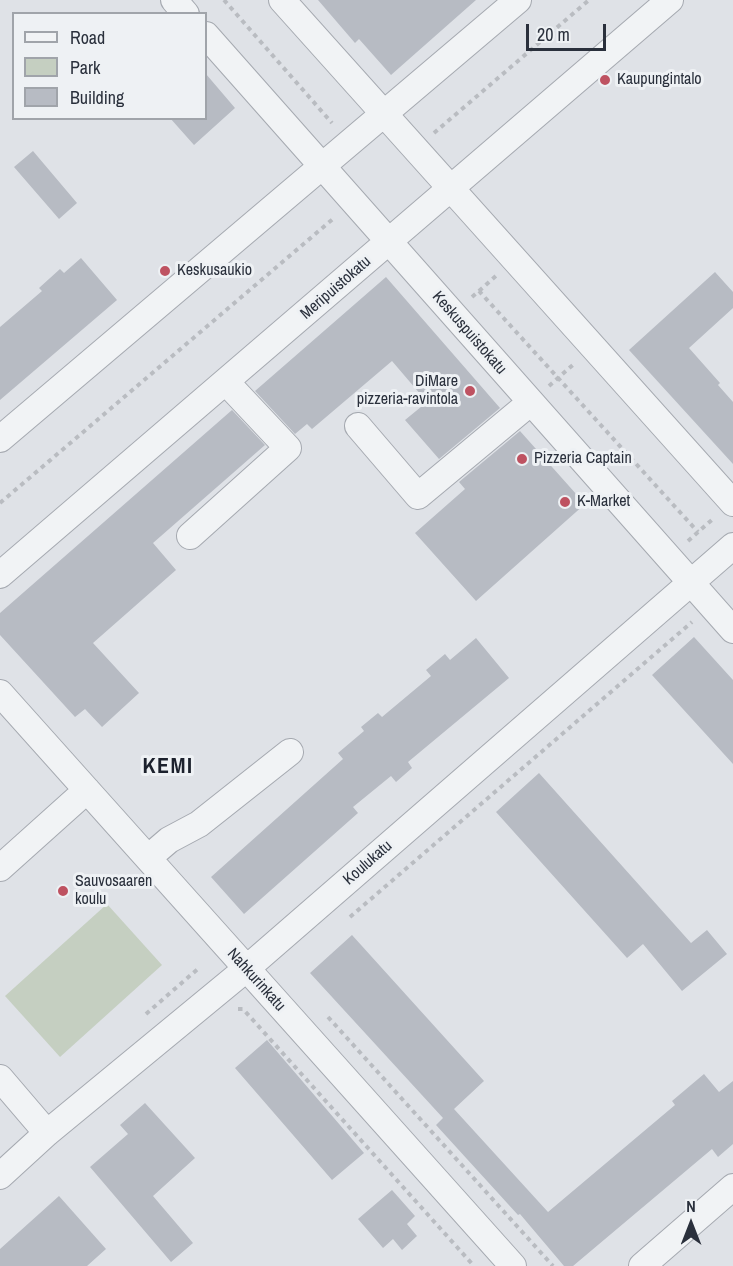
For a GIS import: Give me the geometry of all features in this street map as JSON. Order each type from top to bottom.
[{"type":"street","points":[[174,0],[184,12]]},
{"type":"street","points":[[282,0],[452,186],[733,503]]},
{"type":"street","points":[[0,439],[321,168],[382,112],[518,0]]},
{"type":"street","name":"Meripuistokatu","points":[[0,575],[670,0]]},
{"type":"street","name":"Keskuspuistokatu","points":[[207,36],[321,168],[733,630]]},
{"type":"street","points":[[190,536],[288,448],[226,382]]},
{"type":"street","points":[[358,426],[418,496],[531,402]]},
{"type":"street","name":"Koulukatu","points":[[0,1176],[47,1133],[246,969],[733,546]]},
{"type":"street","name":"Nahkurinkatu","points":[[0,693],[513,1266]]},
{"type":"street","points":[[148,858],[169,840],[199,824],[290,752]]},
{"type":"street","points":[[0,868],[87,789]]},
{"type":"street","points":[[0,1078],[47,1133]]},
{"type":"street","points":[[642,1266],[733,1187]]},
{"type":"path","points":[[224,0],[332,123]]},
{"type":"path","points":[[434,133],[590,0]]},
{"type":"path","points":[[0,503],[333,217]]},
{"type":"path","points":[[453,314],[479,291],[698,532]]},
{"type":"path","points":[[531,402],[594,346]]},
{"type":"path","points":[[342,923],[711,606]]},
{"type":"path","points":[[236,1007],[243,1009],[474,1266]]},
{"type":"path","points":[[327,1015],[553,1266]]},
{"type":"green space","points":[[107,904],[162,965],[60,1057],[5,996]]},
{"type":"building","points":[[318,0],[476,0],[391,75],[359,39],[355,43]]},
{"type":"building","points":[[207,75],[235,108],[194,145],[172,120],[207,120]]},
{"type":"building","points":[[33,151],[77,203],[59,219],[14,167]]},
{"type":"building","points":[[81,258],[117,300],[0,400],[0,327],[42,291],[39,288],[60,269],[64,273]]},
{"type":"building","points":[[715,272],[733,292],[733,308],[689,348],[720,383],[718,385],[733,402],[733,464],[629,350]]},
{"type":"building","points":[[386,277],[500,408],[439,459],[405,420],[427,402],[392,361],[312,429],[307,424],[295,434],[255,391]]},
{"type":"building","points":[[232,410],[265,445],[153,543],[176,570],[93,643],[139,693],[102,727],[85,709],[75,717],[0,635],[0,613]]},
{"type":"building","points":[[520,431],[585,504],[476,601],[415,533],[465,489],[459,482]]},
{"type":"building","points":[[694,637],[733,680],[733,764],[652,675]]},
{"type":"building","points":[[476,638],[509,678],[408,762],[412,768],[396,782],[391,776],[353,807],[358,813],[244,914],[211,877],[343,759],[338,753],[364,731],[361,727],[378,713],[382,717],[431,676],[426,670],[445,654],[450,660]]},
{"type":"building","points":[[539,773],[691,943],[707,930],[727,954],[682,991],[643,944],[627,958],[496,812]]},
{"type":"building","points":[[352,935],[484,1081],[454,1109],[548,1212],[675,1105],[672,1101],[704,1074],[719,1092],[733,1081],[733,1144],[718,1157],[712,1149],[573,1266],[564,1266],[520,1214],[518,1215],[436,1125],[443,1118],[310,973]]},
{"type":"building","points":[[267,1040],[364,1153],[332,1180],[235,1068]]},
{"type":"building","points":[[145,1103],[195,1158],[153,1196],[193,1243],[171,1262],[90,1167],[128,1134],[120,1125]]},
{"type":"building","points":[[392,1190],[415,1216],[407,1224],[417,1236],[402,1250],[393,1239],[383,1248],[358,1219]]},
{"type":"building","points":[[59,1196],[106,1249],[87,1266],[0,1266],[0,1249]]},
{"type":"place","name":"Kaupungintalo","points":[[605,80]]},
{"type":"place","name":"Keskusaukio","points":[[165,271]]},
{"type":"place","name":"DiMare pizzeria-ravintola","points":[[470,391]]},
{"type":"place","name":"Pizzeria Captain","points":[[522,459]]},
{"type":"place","name":"K-Market","points":[[565,502]]},
{"type":"place","name":"Sauvosaaren koulu","points":[[63,891]]},
{"type":"district","name":"KEMI","points":[[168,767]]}]
